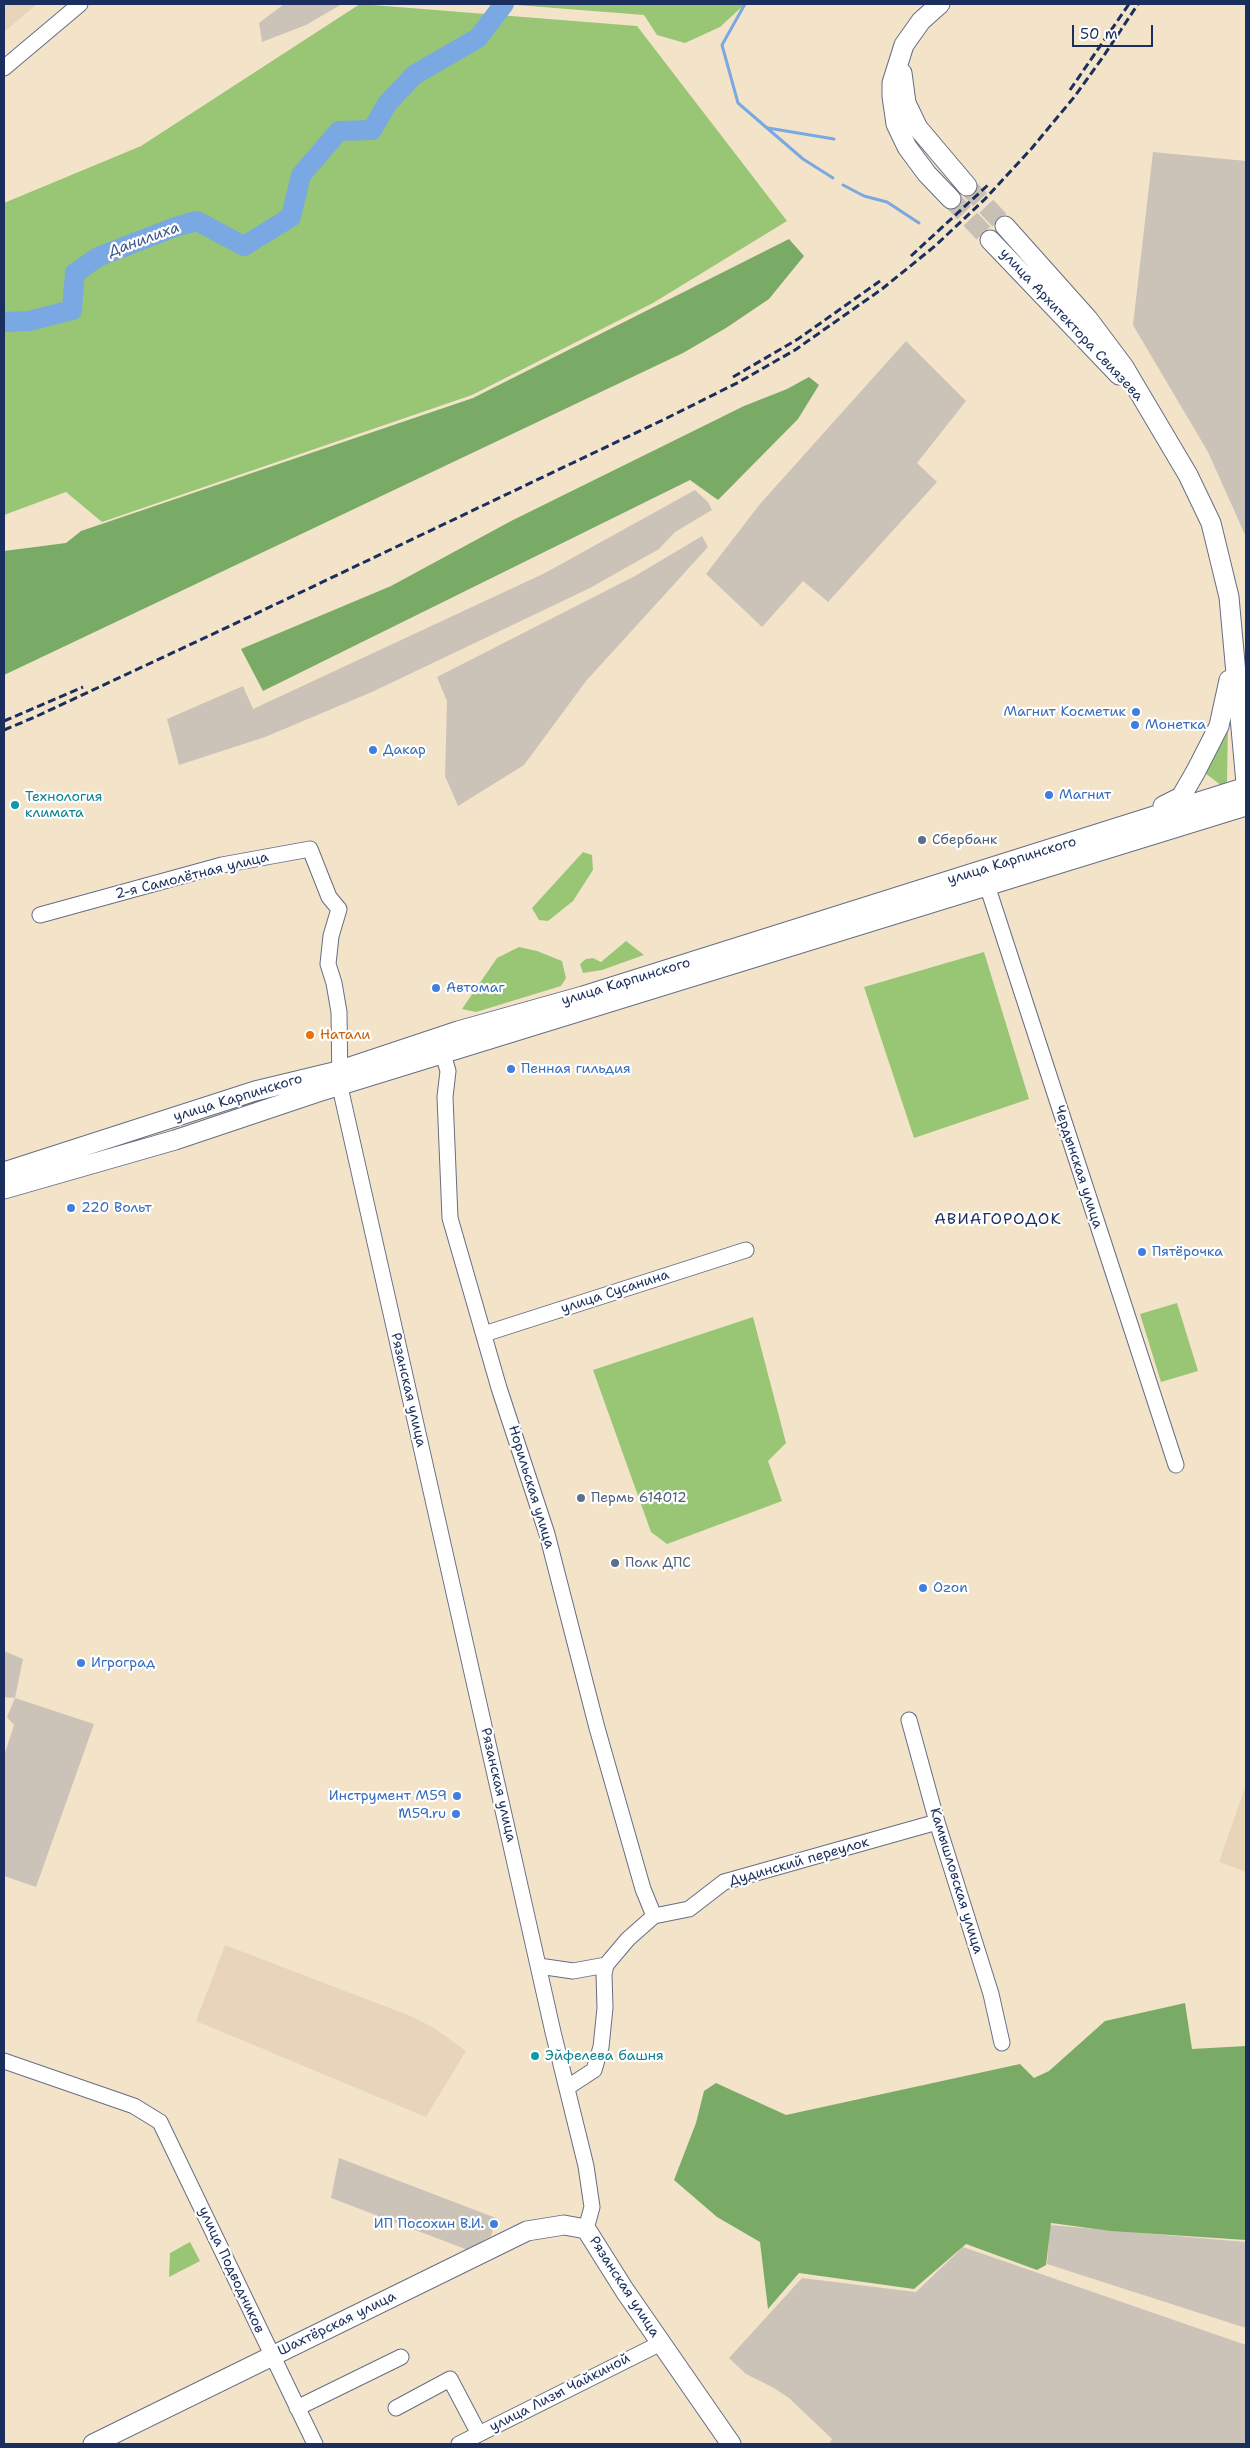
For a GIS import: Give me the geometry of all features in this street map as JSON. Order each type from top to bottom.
[{"type":"main road","points":[[940,4],[922,20],[912,33],[898,58],[892,83],[896,124],[913,157],[951,199]]},
{"type":"main road","points":[[912,33],[906,49],[902,73],[906,102],[923,134],[967,186]]},
{"type":"main road","name":"улица Архитектора Свиязева","points":[[1005,226],[1103,337],[1151,412],[1188,475],[1211,523],[1226,581],[1246,783]]},
{"type":"main road","name":"улица Архитектора Свиязева","points":[[990,240],[1151,412]]},
{"type":"main road","points":[[1130,823],[1142,815],[1175,801],[1186,790],[1219,726],[1228,688],[1233,649]]},
{"type":"main road","name":"улица Карпинского","points":[[985,878],[1130,823],[1246,787]]},
{"type":"main road","name":"улица Карпинского","points":[[4,1172],[255,1091],[339,1079],[443,1054],[677,974],[985,878],[1246,806]]},
{"type":"main road","name":"улица Карпинского","points":[[4,1189],[163,1143],[339,1079],[458,1031],[583,996],[677,974]]},
{"type":"main road","points":[[155,1123],[166,1125],[170,1130],[169,1137],[163,1143]]},
{"type":"main road","name":"Шахтёрская улица","points":[[93,2444],[527,2231],[564,2225],[586,2229]]},
{"type":"main road","name":"Рязанская улица","points":[[586,2229],[731,2444]]},
{"type":"street","points":[[4,68],[80,4]]},
{"type":"street","name":"2-я Самолётная улица","points":[[40,916],[222,866],[310,849],[329,897],[339,908]]},
{"type":"street","name":"Чердынская улица","points":[[985,878],[1176,1465]]},
{"type":"street","name":"Рязанская улица","points":[[339,908],[331,936],[328,964],[334,983],[339,1012],[339,1079],[538,1966],[586,2166],[592,2207],[586,2229]]},
{"type":"street","name":"Норильская улица","points":[[443,1054],[448,1070],[445,1097],[450,1218],[484,1334],[547,1534],[637,1870],[654,1916]]},
{"type":"street","name":"улица Сусанина","points":[[484,1334],[746,1250]]},
{"type":"street","name":"Камышловская улица","points":[[909,1720],[991,1994],[1002,2043]]},
{"type":"street","name":"Дудинский переулок","points":[[654,1916],[689,1909],[724,1882],[938,1822]]},
{"type":"street","points":[[568,2087],[594,2070],[601,2047],[605,2008],[604,1974],[606,1965],[628,1940],[654,1916]]},
{"type":"street","points":[[538,1966],[573,1971],[606,1965]]},
{"type":"street","name":"улица Подводников","points":[[4,2061],[134,2106],[160,2122],[315,2444]]},
{"type":"street","name":"улица Лизы Чайкиной","points":[[459,2444],[661,2342]]},
{"type":"street","points":[[297,2408],[401,2357]]},
{"type":"street","points":[[396,2408],[450,2379],[479,2434]]},
{"type":"shaded area","points":[[4,4],[37,4],[4,32]]},
{"type":"shaded area","points":[[284,4],[342,4],[306,25],[262,42],[259,23]]},
{"type":"shaded area","points":[[1153,152],[1246,161],[1246,537],[1208,452],[1133,325]]},
{"type":"shaded area","points":[[906,341],[966,401],[917,463],[937,482],[828,602],[803,581],[762,627],[706,574],[760,504]]},
{"type":"shaded area","points":[[695,490],[708,502],[712,510],[675,532],[659,549],[590,588],[372,692],[265,737],[179,765],[167,719],[243,686],[253,709],[545,573]]},
{"type":"shaded area","points":[[702,536],[708,547],[586,681],[524,765],[458,806],[445,776],[447,701],[437,677],[635,576]]},
{"type":"shaded area","points":[[4,1651],[23,1659],[15,1698],[4,1697]]},
{"type":"shaded area","points":[[15,1698],[94,1724],[36,1887],[4,1876],[4,1756],[14,1725],[7,1717]]},
{"type":"shaded area","points":[[1246,1785],[1246,1872],[1219,1862]]},
{"type":"shaded area","points":[[225,1945],[413,2017],[434,2028],[466,2051],[426,2117],[196,2021]]},
{"type":"shaded area","points":[[339,2158],[496,2218],[491,2236],[468,2250],[331,2198]]},
{"type":"shaded area","points":[[1050,2225],[1246,2242],[1246,2328],[1047,2264]]},
{"type":"shaded area","points":[[963,2247],[1246,2345],[1246,2444],[829,2444],[832,2439],[789,2398],[746,2374],[729,2358],[802,2278],[916,2292]]},
{"type":"green space","points":[[360,4],[637,26],[787,221],[653,303],[472,395],[102,522],[66,492],[4,515],[4,203],[141,146]]},
{"type":"green space","points":[[504,4],[745,4],[720,27],[685,43],[657,35],[644,15]]},
{"type":"green space","points":[[789,239],[804,256],[769,299],[726,328],[683,353],[4,675],[4,551],[66,543],[81,531],[473,398]]},
{"type":"green space","points":[[809,377],[819,385],[798,419],[718,500],[690,480],[263,691],[241,649],[391,586],[511,521],[744,406],[787,389]]},
{"type":"green space","points":[[1228,721],[1227,782],[1222,786],[1201,770]]},
{"type":"green space","points":[[583,852],[592,855],[593,870],[573,901],[548,921],[539,920],[532,908]]},
{"type":"green space","points":[[626,941],[644,955],[602,970],[583,973],[580,964],[586,959],[593,958],[601,962]]},
{"type":"green space","points":[[519,947],[537,951],[562,961],[566,978],[561,986],[476,1012],[462,1009],[497,958]]},
{"type":"green space","points":[[984,952],[1029,1099],[914,1138],[864,987]]},
{"type":"green space","points":[[1177,1303],[1198,1371],[1161,1382],[1140,1314]]},
{"type":"green space","points":[[753,1317],[786,1443],[768,1461],[782,1501],[667,1544],[651,1532],[593,1370]]},
{"type":"green space","points":[[1185,2003],[1192,2049],[1246,2046],[1246,2240],[1111,2231],[1051,2223],[1046,2265],[1037,2270],[966,2244],[914,2289],[799,2273],[768,2309],[760,2242],[717,2217],[674,2180],[696,2123],[704,2091],[716,2083],[786,2115],[1020,2064],[1034,2078],[1049,2071],[1105,2021]]},
{"type":"green space","points":[[190,2242],[200,2261],[169,2277],[170,2253]]},
{"type":"waterway","name":"Данилиха","points":[[4,322],[29,321],[72,310],[75,273],[98,257],[175,227],[197,221],[244,246],[291,217],[301,175],[339,131],[372,130],[387,104],[414,75],[478,38],[504,4]]},
{"type":"waterway","points":[[745,4],[722,45],[738,103],[803,159],[833,178]]},
{"type":"waterway","points":[[768,128],[834,139]]},
{"type":"waterway","points":[[843,185],[864,196],[887,202],[919,223]]},
{"type":"tunnel","points":[[967,186],[1005,226]]},
{"type":"tunnel","points":[[951,199],[990,240]]},
{"type":"railway","points":[[1070,90],[1129,4]]},
{"type":"railway","points":[[4,730],[230,626],[667,418],[739,382],[795,350],[882,289],[935,246],[985,199],[1032,148],[1075,96],[1138,4]]},
{"type":"railway","points":[[911,256],[988,185]]},
{"type":"railway","points":[[733,377],[798,339],[880,281]]},
{"type":"railway","points":[[4,721],[83,687]]},
{"type":"place","name":"Магнит Косметик","points":[[1136,712]]},
{"type":"place","name":"Монетка","points":[[1135,725]]},
{"type":"place","name":"Дакар","points":[[373,750]]},
{"type":"place","name":"Магнит","points":[[1049,795]]},
{"type":"place","name":"Технология климата","points":[[15,805]]},
{"type":"place","name":"Сбербанк","points":[[922,840]]},
{"type":"place","name":"Автомаг","points":[[436,988]]},
{"type":"place","name":"Натали","points":[[310,1035]]},
{"type":"place","name":"Пенная гильдия","points":[[511,1069]]},
{"type":"place","name":"220 Вольт","points":[[71,1208]]},
{"type":"place","name":"Пятёрочка","points":[[1142,1252]]},
{"type":"place","name":"Пермь 614012","points":[[581,1498]]},
{"type":"place","name":"Полк ДПС","points":[[615,1563]]},
{"type":"place","name":"Ozon","points":[[923,1588]]},
{"type":"place","name":"Игроград","points":[[81,1663]]},
{"type":"place","name":"Инструмент М59","points":[[457,1796]]},
{"type":"place","name":"M59.ru","points":[[456,1814]]},
{"type":"place","name":"Эйфелева башня","points":[[535,2056]]},
{"type":"place","name":"ИП Посохин В.И.","points":[[494,2224]]},
{"type":"district","name":"АВИАГОРОДОК","points":[[998,1220]]}]
